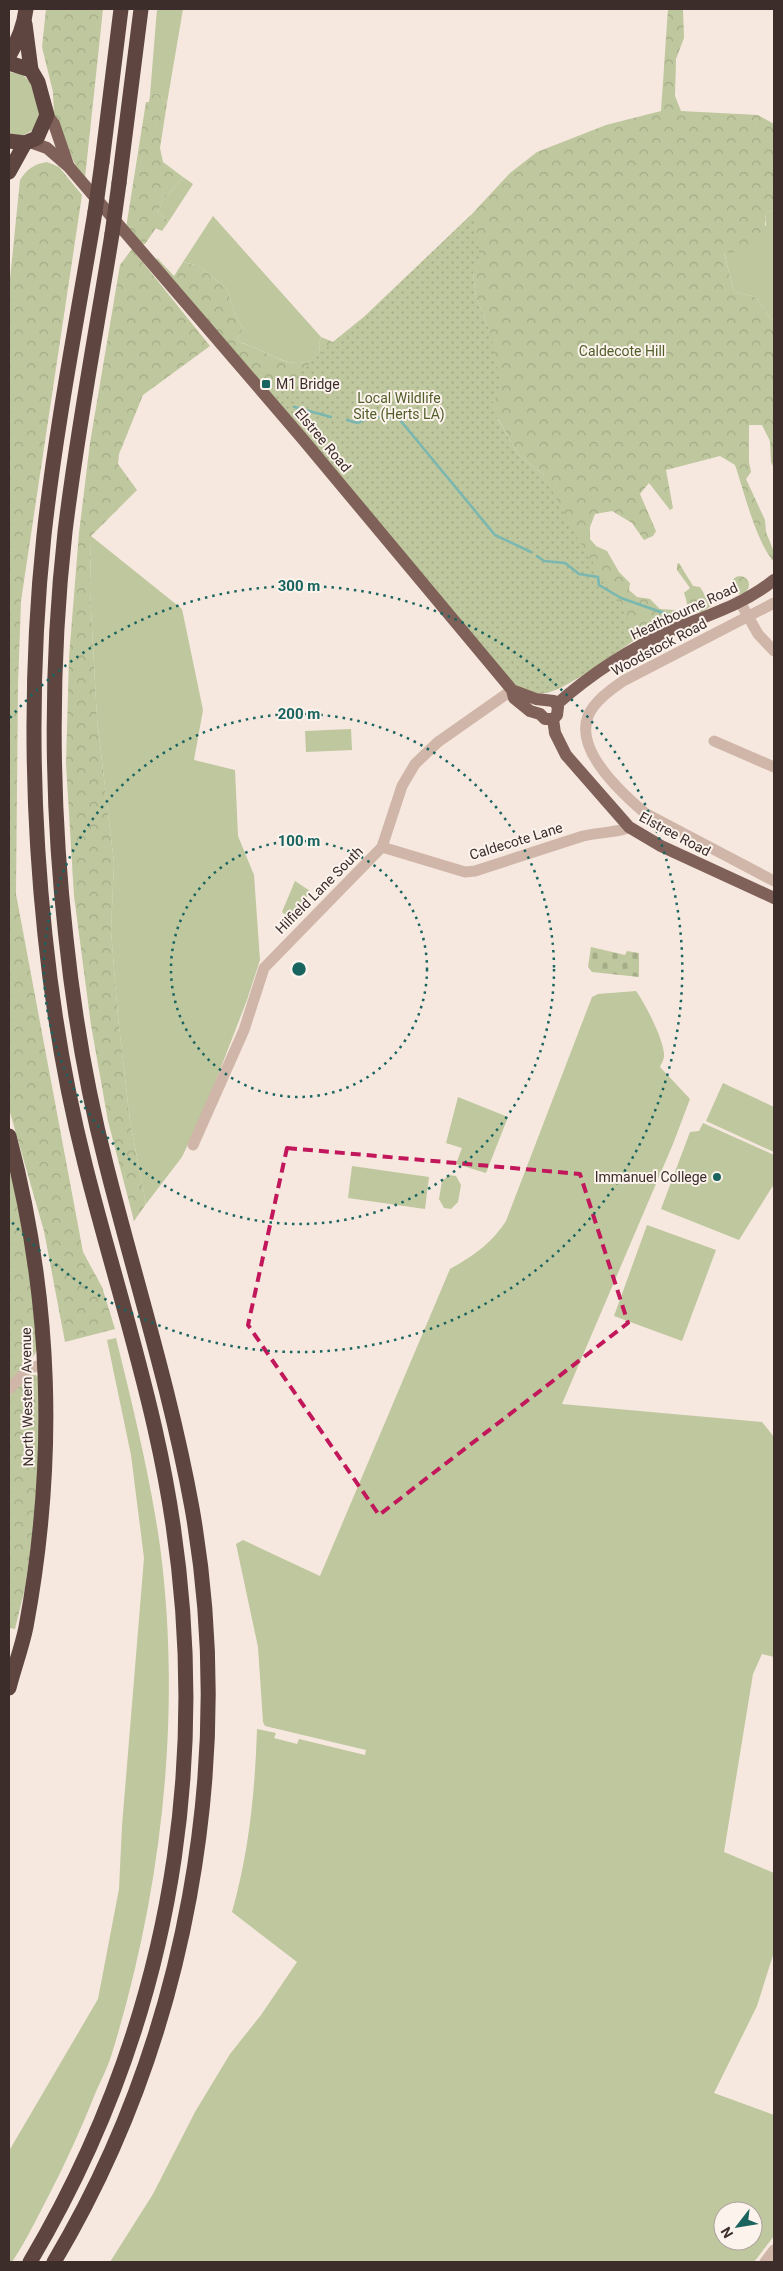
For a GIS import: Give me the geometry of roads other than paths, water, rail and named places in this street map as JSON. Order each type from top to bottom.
[{"type":"highway","points":[[30,2262],[84,2160],[110,2099],[136,2029],[168,1902],[181,1814],[187,1726],[187,1676],[183,1598],[172,1513],[155,1428],[72,1108],[50,980],[38,850],[34,716],[40,581],[51,484],[95,212],[121,9]]},
{"type":"highway","points":[[54,2262],[86,2204],[123,2123],[140,2078],[165,2000],[188,1905],[195,1860],[205,1772],[207,1726],[206,1640],[192,1510],[164,1380],[94,1112],[71,978],[58,848],[54,714],[62,573],[70,496],[120,183],[141,9]]},
{"type":"highway","points":[[9,56],[17,44],[25,14]]},
{"type":"highway","points":[[9,172],[27,143],[40,135],[47,115],[38,82],[31,70],[25,14]]},
{"type":"highway","points":[[9,63],[31,70]]},
{"type":"highway","points":[[9,140],[27,143]]},
{"type":"highway","name":"North Western Avenue","points":[[9,1136],[30,1229],[40,1288],[45,1364],[45,1464],[38,1535],[26,1628],[9,1688]]},
{"type":"main road","name":"Elstree Road","points":[[47,115],[54,124],[69,167]]},
{"type":"main road","name":"Elstree Road","points":[[27,143],[47,148],[69,167],[301,437],[512,690],[514,698],[530,711],[540,714],[544,719],[553,719],[555,733],[566,755],[629,827],[661,846],[774,898]]},
{"type":"main road","name":"Heathbourne Road","points":[[557,704],[583,681],[620,658],[671,631],[724,611],[774,580]]},
{"type":"main road","points":[[512,690],[544,701]]},
{"type":"main road","points":[[540,714],[539,707],[544,701],[551,699],[557,704],[559,712],[553,719]]},
{"type":"street","points":[[740,602],[758,634],[774,651]]},
{"type":"street","name":"Woodstock Road","points":[[774,603],[749,618],[656,663],[605,694],[593,707],[588,718],[587,739],[590,751],[596,761],[633,803],[645,813],[774,881]]},
{"type":"street","name":"Hilfield Lane South","points":[[193,1145],[244,1030],[264,968],[382,847],[402,786],[414,764],[438,742],[512,690]]},
{"type":"street","points":[[714,741],[774,767]]},
{"type":"street","name":"Caldecote Lane","points":[[382,847],[465,872],[475,871],[583,836],[609,831],[624,831],[629,827]]},
{"type":"street","points":[[9,1389],[30,1368],[45,1364]]},
{"type":"street","points":[[765,2262],[774,2250]]},
{"type":"waterway","points":[[294,407],[331,417]]},
{"type":"waterway","points":[[347,420],[358,423],[373,418],[400,420],[495,535],[531,552]]},
{"type":"waterway","points":[[537,556],[544,561],[565,563],[579,574],[598,577],[599,585],[621,598],[675,617]]},
{"type":"place","name":"M1 Bridge","points":[[266,384]]},
{"type":"place","name":"Immanuel College","points":[[717,1177]]},
{"type":"park label","name":"Caldecote Hill","points":[[622,351]]},
{"type":"park label","name":"Local Wildlife Site (Herts LA)","points":[[399,406]]}]
